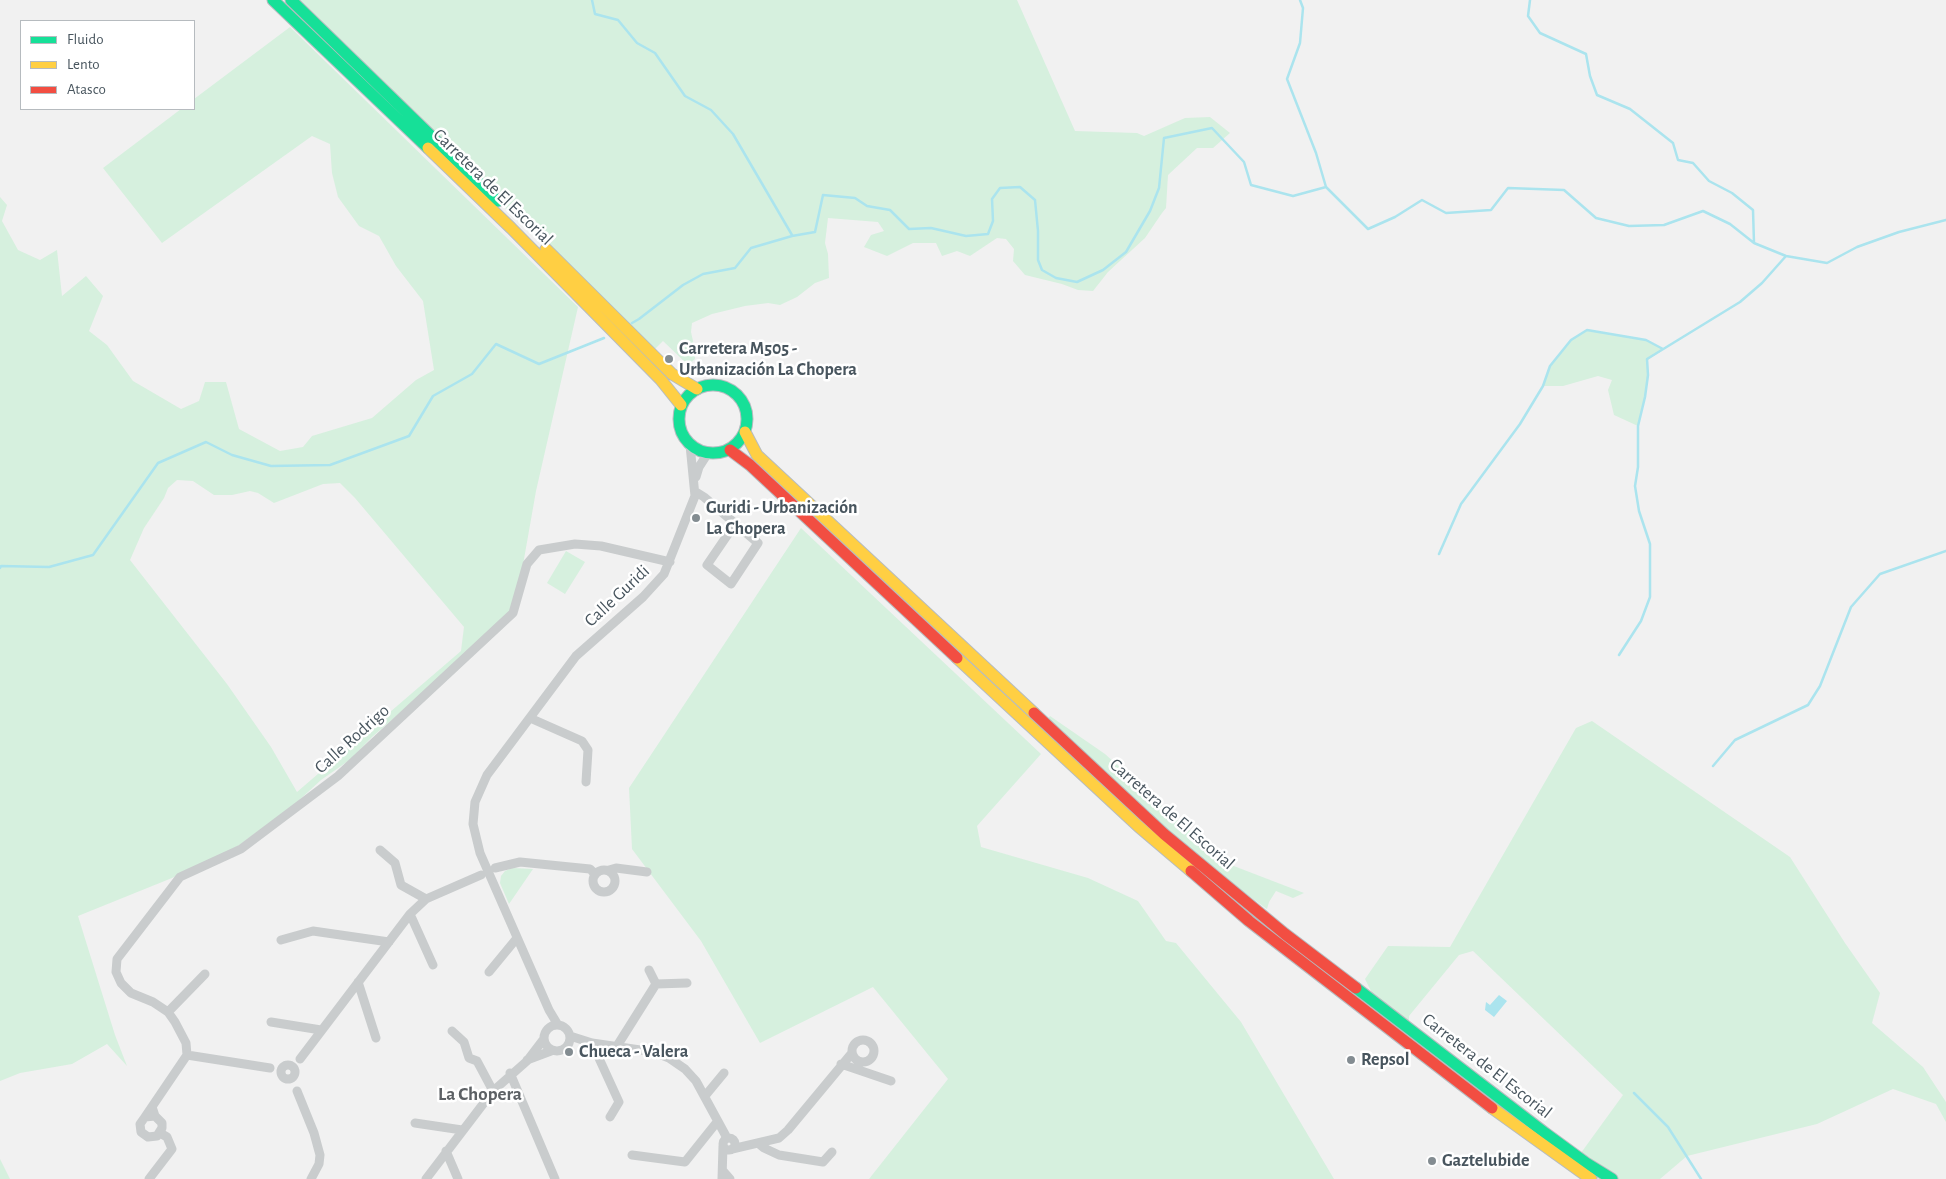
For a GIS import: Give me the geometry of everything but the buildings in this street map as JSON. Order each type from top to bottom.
[{"type":"highway","name":"Carretera de El Escorial","points":[[273,0],[511,228],[661,380],[681,405]]},
{"type":"highway","name":"Carretera de El Escorial","points":[[291,0],[672,374],[697,389]]},
{"type":"highway","points":[[299,0],[332,40]]},
{"type":"highway","points":[[708,385],[732,390],[740,398],[746,409],[748,421],[745,432],[739,442],[730,450],[708,454],[690,446],[683,437],[679,427],[678,416],[681,405],[690,393],[697,389],[708,385]]},
{"type":"highway","name":"Carretera de El Escorial","points":[[745,432],[758,455],[1164,834],[1301,946],[1545,1133],[1586,1163],[1612,1179]]},
{"type":"highway","name":"Carretera de El Escorial","points":[[730,450],[750,464],[1138,826],[1228,903],[1510,1121],[1591,1179]]},
{"type":"street","name":"Calle Guridi","points":[[690,446],[695,487]]},
{"type":"street","name":"Calle Guridi","points":[[558,1025],[548,1010],[480,853],[474,832],[473,813],[475,802],[487,775],[576,656],[643,598],[664,574],[694,500],[699,467],[708,454]]},
{"type":"street","points":[[695,487],[758,543],[731,584],[707,565],[735,524]]},
{"type":"street","name":"Calle Rodrigo","points":[[186,1055],[186,1043],[168,1012],[153,1002],[131,993],[121,983],[116,972],[117,960],[180,877],[241,849],[338,776],[513,614],[527,564],[531,557],[539,550],[575,544],[602,546],[670,562]]},
{"type":"street","points":[[530,718],[582,740],[588,750],[586,782]]},
{"type":"street","points":[[380,850],[395,863],[401,885],[426,899]]},
{"type":"street","points":[[495,868],[520,862],[590,869],[595,874]]},
{"type":"street","points":[[485,864],[495,868],[496,874],[492,878],[486,879],[481,875],[480,870],[485,864]]},
{"type":"street","points":[[609,870],[616,881],[612,889],[600,892],[593,882],[595,874],[603,870],[616,868],[647,872]]},
{"type":"street","points":[[289,1071],[410,914],[426,899],[481,875]]},
{"type":"street","points":[[410,914],[433,965]]},
{"type":"street","points":[[281,940],[313,931],[389,942]]},
{"type":"street","points":[[489,972],[517,938]]},
{"type":"street","points":[[649,970],[656,984]]},
{"type":"street","points":[[168,1012],[206,974]]},
{"type":"street","points":[[358,982],[376,1038]]},
{"type":"street","points":[[656,984],[686,983]]},
{"type":"street","points":[[617,1046],[656,984]]},
{"type":"street","name":"Calle Guridi","points":[[547,1029],[548,1010]]},
{"type":"street","points":[[271,1022],[321,1030]]},
{"type":"street","points":[[426,1179],[492,1091],[527,1060],[543,1040],[547,1029],[558,1025],[564,1027],[570,1036],[592,1043],[654,1052],[669,1058],[684,1069],[696,1081],[726,1139],[723,1171],[730,1179]]},
{"type":"street","points":[[452,1031],[464,1042],[469,1058],[476,1061],[492,1091]]},
{"type":"street","points":[[567,1047],[570,1036]]},
{"type":"street","points":[[543,1040],[551,1050]]},
{"type":"street","points":[[527,1060],[551,1050],[560,1051],[567,1047],[592,1043]]},
{"type":"street","points":[[592,1043],[619,1102],[610,1117]]},
{"type":"street","points":[[756,1144],[779,1138],[788,1130],[852,1053]]},
{"type":"street","points":[[154,1112],[162,1123],[160,1133],[152,1138],[144,1135],[140,1128],[142,1120],[154,1112],[186,1055],[289,1071]]},
{"type":"street","points":[[841,1064],[891,1081]]},
{"type":"street","points":[[289,1071],[314,1133],[320,1155],[319,1164],[311,1179]]},
{"type":"street","points":[[705,1096],[724,1073]]},
{"type":"street","points":[[510,1074],[554,1179]]},
{"type":"street","points":[[415,1123],[462,1130]]},
{"type":"street","points":[[149,1179],[172,1149],[167,1137],[160,1133]]},
{"type":"street","points":[[632,1155],[685,1162],[726,1139],[756,1144],[779,1155],[824,1162],[832,1152]]},
{"type":"street","points":[[446,1151],[458,1179]]},
{"type":"green space","points":[[299,0],[1017,0],[1075,131],[1137,133],[1144,136],[1185,118],[1210,117],[1230,133],[1213,148],[1197,148],[1168,175],[1166,208],[1145,238],[1108,272],[1093,291],[1078,290],[1025,275],[1013,261],[1014,249],[1006,239],[997,238],[970,256],[957,251],[942,256],[936,243],[913,243],[887,256],[864,247],[871,235],[884,231],[878,222],[828,218],[825,243],[828,254],[829,278],[815,283],[797,297],[780,305],[768,303],[745,306],[712,314],[692,323],[691,332],[695,359],[688,365],[663,341],[651,353]]},
{"type":"green space","points":[[290,27],[578,307],[536,491],[521,576],[511,612],[429,688],[372,737],[351,759],[321,780],[295,804],[238,846],[172,878],[78,916],[115,1035],[127,1066],[107,1044],[72,1064],[20,1073],[0,1081],[0,197],[7,205],[2,221],[18,250],[40,260],[57,250],[62,296],[86,276],[103,296],[89,331],[107,345],[133,381],[181,409],[199,401],[205,382],[226,382],[239,429],[280,451],[303,447],[312,436],[372,418],[416,380],[434,370],[423,301],[396,266],[379,236],[359,226],[338,197],[332,173],[330,144],[312,136],[162,243],[103,168],[180,110],[195,110],[195,98]],"holes":[[[177,480],[193,481],[214,495],[232,495],[250,491],[258,493],[274,503],[323,484],[340,483],[355,498],[464,627],[461,651],[297,792],[271,747],[227,684],[130,560],[144,528],[164,498],[168,488]]]},
{"type":"green space","points":[[1587,330],[1646,340],[1664,349],[1648,360],[1645,397],[1638,426],[1614,415],[1608,390],[1612,380],[1598,376],[1563,386],[1543,386],[1550,366],[1571,340]]},
{"type":"green space","points":[[801,528],[1041,754],[977,826],[981,847],[1088,878],[1138,901],[1166,941],[1176,943],[1241,1022],[1334,1179],[869,1179],[948,1079],[873,987],[760,1043],[701,941],[632,849],[629,788]]},
{"type":"green space","points":[[566,551],[585,562],[565,594],[547,583]]},
{"type":"green space","points":[[1050,716],[1105,754],[1226,863],[1304,893],[1293,898],[1276,891],[1267,909],[1164,834],[1045,723]]},
{"type":"green space","points":[[1592,721],[1790,857],[1845,943],[1880,993],[1872,1023],[1923,1067],[1946,1102],[1946,1122],[1936,1104],[1893,1089],[1817,1124],[1687,1156],[1660,1179],[1612,1179],[1578,1157],[1623,1095],[1473,951],[1459,955],[1409,1016],[1409,1028],[1372,993],[1365,979],[1388,946],[1450,947],[1576,728]]},
{"type":"green space","points":[[512,868],[533,869],[509,904],[500,883],[501,876],[505,871]]},
{"type":"green space","points":[[0,1159],[10,1179],[0,1179]]},
{"type":"water","points":[[1499,995],[1507,1001],[1494,1017],[1485,1010],[1486,1002],[1490,1005]]},
{"type":"waterway","points":[[592,0],[595,14],[618,20],[637,43],[655,53],[685,96],[711,110],[733,134],[792,235]]},
{"type":"waterway","points":[[1300,0],[1303,8],[1300,43],[1287,79],[1316,153],[1326,187]]},
{"type":"waterway","points":[[1530,0],[1528,16],[1540,33],[1586,54],[1590,76],[1597,95],[1630,109],[1673,143],[1678,160],[1693,163],[1709,181],[1732,193],[1753,210],[1754,243]]},
{"type":"waterway","points":[[632,323],[683,285],[703,274],[735,268],[751,248],[792,236],[815,232],[823,195],[855,198],[867,206],[890,210],[909,229],[931,228],[966,236],[988,234],[993,221],[992,199],[1000,188],[1020,187],[1035,200],[1038,260],[1042,270],[1056,278],[1077,282],[1103,270],[1126,252],[1150,211],[1159,188],[1164,138],[1212,128],[1244,162],[1251,185],[1293,196],[1326,187],[1368,229],[1395,217],[1422,200],[1446,213],[1491,210],[1508,188],[1564,190],[1596,218],[1629,226],[1664,225],[1703,211],[1730,224],[1754,243],[1786,256],[1827,263],[1857,247],[1899,232],[1946,220]]},
{"type":"waterway","points":[[1619,655],[1641,621],[1650,597],[1650,544],[1639,511],[1635,486],[1638,467],[1638,426],[1648,375],[1647,359],[1740,302],[1762,283],[1786,256]]},
{"type":"waterway","points":[[1439,554],[1461,504],[1520,424],[1543,386],[1550,366],[1571,340],[1587,330],[1646,340],[1663,349]]},
{"type":"waterway","points":[[0,568],[1,566],[49,567],[93,555],[158,463],[206,442],[232,455],[271,466],[330,465],[409,436],[433,396],[472,374],[496,344],[539,364],[604,338]]},
{"type":"waterway","points":[[1713,766],[1735,740],[1808,705],[1820,686],[1851,607],[1880,574],[1946,551]]},
{"type":"waterway","points":[[1634,1093],[1668,1127],[1701,1179]]},
{"type":"traffic: fast","points":[[273,0],[428,148]]},
{"type":"traffic: fast","points":[[291,0],[498,201]]},
{"type":"traffic: fast","points":[[706,385],[720,385],[732,390],[742,400],[747,412],[747,419],[747,426],[742,438],[732,448],[720,453],[706,453],[694,448],[684,438],[679,426],[679,412],[684,400],[694,390],[706,385]]},
{"type":"traffic: fast","points":[[1356,988],[1545,1133],[1586,1163],[1612,1179]]},
{"type":"traffic: slow","points":[[428,148],[511,228],[661,380],[681,405]]},
{"type":"traffic: slow","points":[[546,249],[672,374],[697,389]]},
{"type":"traffic: slow","points":[[745,432],[757,455],[1034,713]]},
{"type":"traffic: slow","points":[[957,658],[1138,826],[1191,871]]},
{"type":"traffic: slow","points":[[1492,1108],[1591,1179]]},
{"type":"traffic: jam","points":[[730,450],[750,465],[957,658]]},
{"type":"traffic: jam","points":[[1034,713],[1164,834],[1285,934],[1356,988]]},
{"type":"traffic: jam","points":[[1191,871],[1249,921],[1492,1108]]},
{"type":"place","name":"Carretera M505 - Urbanización La Chopera","points":[[669,359]]},
{"type":"place","name":"Guridi - Urbanización La Chopera","points":[[696,518]]},
{"type":"place","name":"Chueca - Valera","points":[[569,1052]]},
{"type":"place","name":"Repsol","points":[[1351,1060]]},
{"type":"place","name":"Gaztelubide","points":[[1432,1161]]},
{"type":"district","name":"La Chopera","points":[[480,1094]]}]
